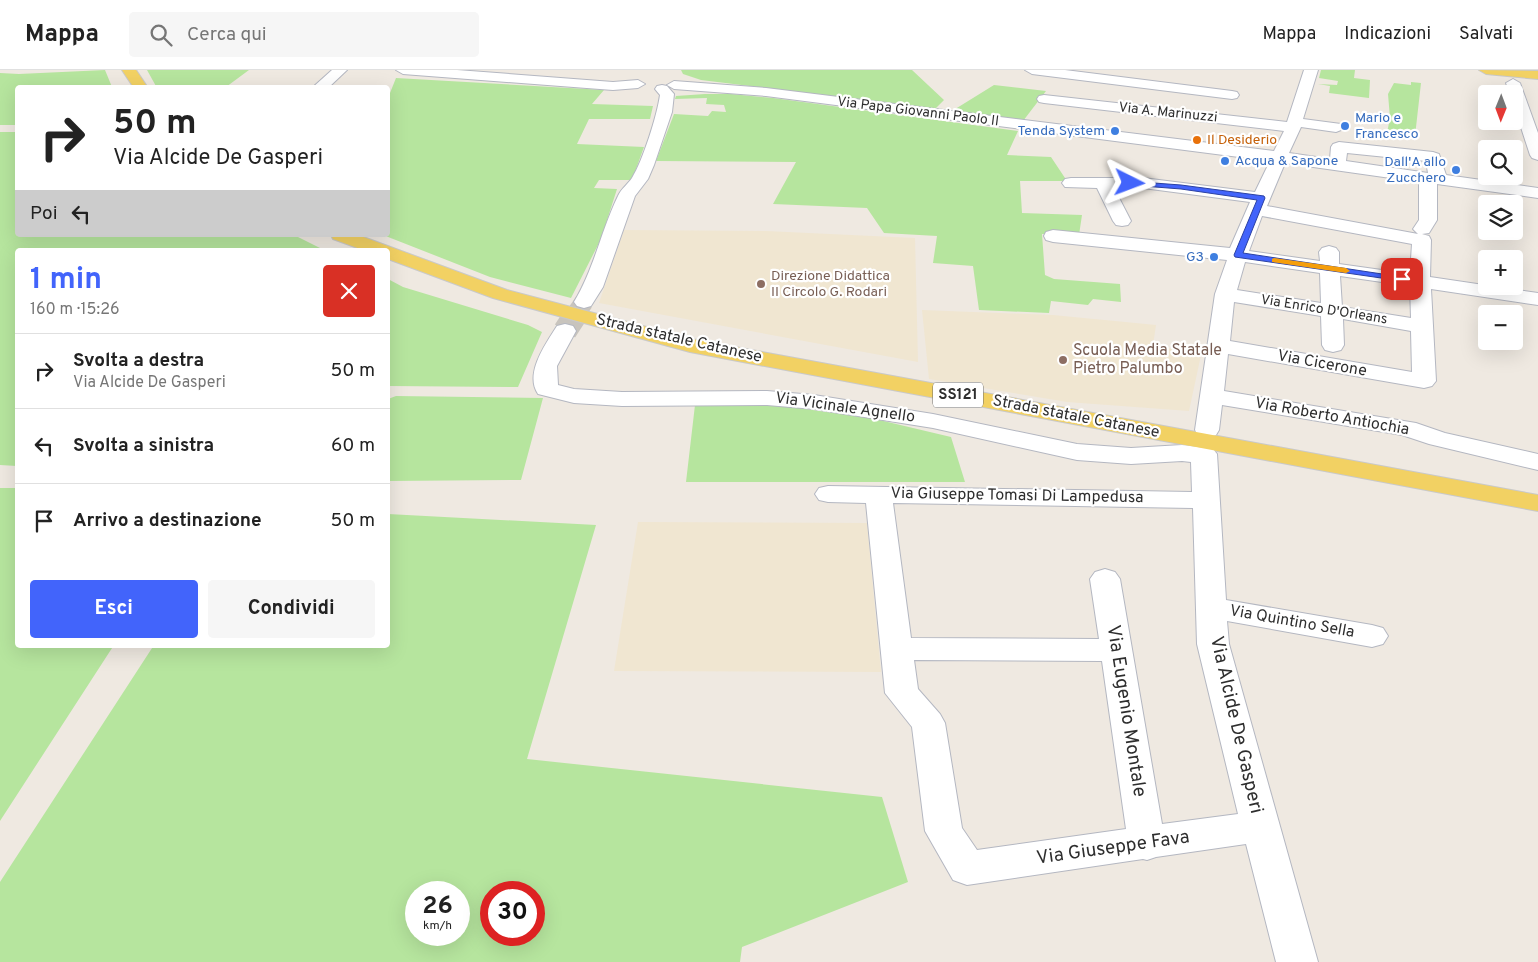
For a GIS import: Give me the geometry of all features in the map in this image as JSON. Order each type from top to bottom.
[{"type":"main road","points":[[129,70],[139,85]]},
{"type":"main road","points":[[1486,70],[1511,78],[1538,75]]},
{"type":"main road","points":[[345,237],[375,248]]},
{"type":"main road","name":"Strada statale Catanese","points":[[390,253],[500,294],[690,345],[1538,503]]},
{"type":"street","points":[[323,85],[340,70]]},
{"type":"street","points":[[403,70],[454,72],[573,84],[613,86],[638,84],[645,80],[663,82],[667,94],[665,112],[646,165],[640,179],[627,194],[593,287],[584,302]]},
{"type":"street","points":[[1032,70],[1076,73],[1113,81],[1232,95]]},
{"type":"street","name":"Via Alcide De Gasperi","points":[[1297,962],[1214,644],[1205,447],[1225,294],[1238,255],[1293,125],[1312,70]]},
{"type":"street","name":"Via A. Marinuzzi","points":[[1076,73],[1048,99],[1135,116],[1336,127]]},
{"type":"street","points":[[1113,81],[1116,79],[1209,90],[1214,77]]},
{"type":"street","points":[[1511,78],[1514,85]]},
{"type":"street","name":"Via Papa Giovanni Paolo II","points":[[663,82],[738,89],[1121,137],[1538,193]]},
{"type":"street","points":[[1121,137],[1135,116],[1150,86]]},
{"type":"street","points":[[1523,103],[1538,105]]},
{"type":"street","points":[[1523,112],[1538,155]]},
{"type":"street","points":[[1063,114],[1135,116]]},
{"type":"street","points":[[1422,326],[1420,282],[1422,234],[1428,220],[1433,179]]},
{"type":"street","points":[[1071,183],[1143,183],[1422,234]]},
{"type":"street","points":[[1103,183],[1122,221]]},
{"type":"street","points":[[1054,236],[1238,255],[1330,259],[1420,282],[1538,299]]},
{"type":"street","points":[[1330,259],[1333,345]]},
{"type":"street","name":"Via Enrico D'Orleans","points":[[1225,294],[1422,326]]},
{"type":"street","name":"Via Cicerone","points":[[1219,346],[1424,381],[1422,326]]},
{"type":"street","name":"Via Vicinale Agnello","points":[[565,331],[546,366],[546,389],[574,396],[622,399],[767,398],[814,402],[933,421],[1077,452],[1132,456],[1182,453],[1205,447]]},
{"type":"street","name":"Via Roberto Antiochia","points":[[1212,396],[1407,428],[1438,439],[1538,462]]},
{"type":"street","name":"Via Giuseppe Tomasi Di Lampedusa","points":[[828,494],[1206,500]]},
{"type":"street","points":[[878,495],[897,649],[1116,650]]},
{"type":"street","name":"Via Eugenio Montale","points":[[1105,579],[1147,844]]},
{"type":"street","name":"Via Quintino Sella","points":[[1212,608],[1372,636]]},
{"type":"street","name":"Via Giuseppe Fava","points":[[897,649],[902,693],[928,723],[944,831],[967,868],[1147,844],[1260,826]]},
{"type":"shaded area","name":"Direzione Didattica II Circolo G. Rodari","points":[[624,230],[766,231],[915,238],[918,362],[599,303]]},
{"type":"shaded area","name":"Scuola Media Statale Pietro Palumbo","points":[[922,310],[1053,315],[1156,325],[1153,345],[1201,355],[1189,411],[1067,402],[929,379]]},
{"type":"shaded area","points":[[638,522],[867,523],[881,672],[614,671]]},
{"type":"green space","points":[[105,70],[111,85],[15,85],[15,125],[0,125],[0,73],[19,74]]},
{"type":"green space","points":[[147,70],[249,70],[229,85],[155,85]]},
{"type":"green space","points":[[681,70],[912,70],[944,100],[935,109],[701,80],[683,74]]},
{"type":"green space","points":[[1321,70],[1355,70],[1354,78],[1370,80],[1369,98],[1329,93],[1330,86],[1318,84],[1337,85],[1338,81],[1319,78]]},
{"type":"green space","points":[[396,78],[604,90],[592,104],[653,106],[650,119],[589,119],[577,144],[644,147],[632,180],[599,180],[594,188],[617,189],[601,239],[571,298],[490,277],[388,237],[390,237],[390,93]]},
{"type":"green space","points":[[1411,82],[1421,83],[1415,136],[1387,133],[1390,118],[1388,94],[1394,83],[1411,85]]},
{"type":"green space","points":[[994,85],[1046,91],[1023,121],[952,111]]},
{"type":"green space","points":[[731,94],[773,98],[1018,131],[1007,155],[1051,157],[1067,181],[1020,181],[1022,213],[1082,215],[1079,235],[1042,234],[1045,275],[1054,279],[1120,284],[1121,302],[1093,299],[1088,305],[1051,301],[1049,313],[979,310],[973,266],[933,263],[937,236],[884,233],[867,208],[773,204],[796,162],[656,161],[674,114],[708,116],[712,111],[726,112],[724,105],[706,104],[707,98],[675,99],[676,96]]},
{"type":"green space","points":[[0,132],[15,132],[15,237],[298,237],[320,248],[15,248],[15,466],[0,465]]},
{"type":"green space","points":[[390,280],[403,287],[528,325],[542,332],[518,387],[390,386]]},
{"type":"green space","points":[[396,396],[543,398],[521,480],[390,481],[390,398]]},
{"type":"green space","points":[[695,405],[785,406],[875,419],[951,437],[965,482],[686,482]]},
{"type":"green space","points":[[0,488],[15,488],[15,648],[112,648],[0,821]]},
{"type":"green space","points":[[390,514],[596,525],[527,759],[882,797],[908,882],[742,947],[740,962],[0,962],[0,882],[152,648],[390,648]]},
{"type":"tunnel","points":[[575,315],[584,302]]},
{"type":"tunnel","points":[[565,331],[576,314]]},
{"type":"slow traffic","points":[[1274,260],[1346,271]]},
{"type":"place","name":"Mario e Francesco","points":[[1345,126]]},
{"type":"place","name":"Tenda System","points":[[1115,131]]},
{"type":"place","name":"Il Desiderio","points":[[1197,140]]},
{"type":"place","name":"Acqua & Sapone","points":[[1225,161]]},
{"type":"place","name":"Dall'A allo Zucchero","points":[[1456,170]]},
{"type":"place","name":"G3","points":[[1214,257]]},
{"type":"place","name":"Direzione Didattica II Circolo G. Rodari","points":[[761,284]]},
{"type":"place","name":"Scuola Media Statale Pietro Palumbo","points":[[1063,360]]},
{"type":"route","points":[[1130,183],[1181,187],[1261,198],[1244,236],[1238,255],[1402,279]]}]
